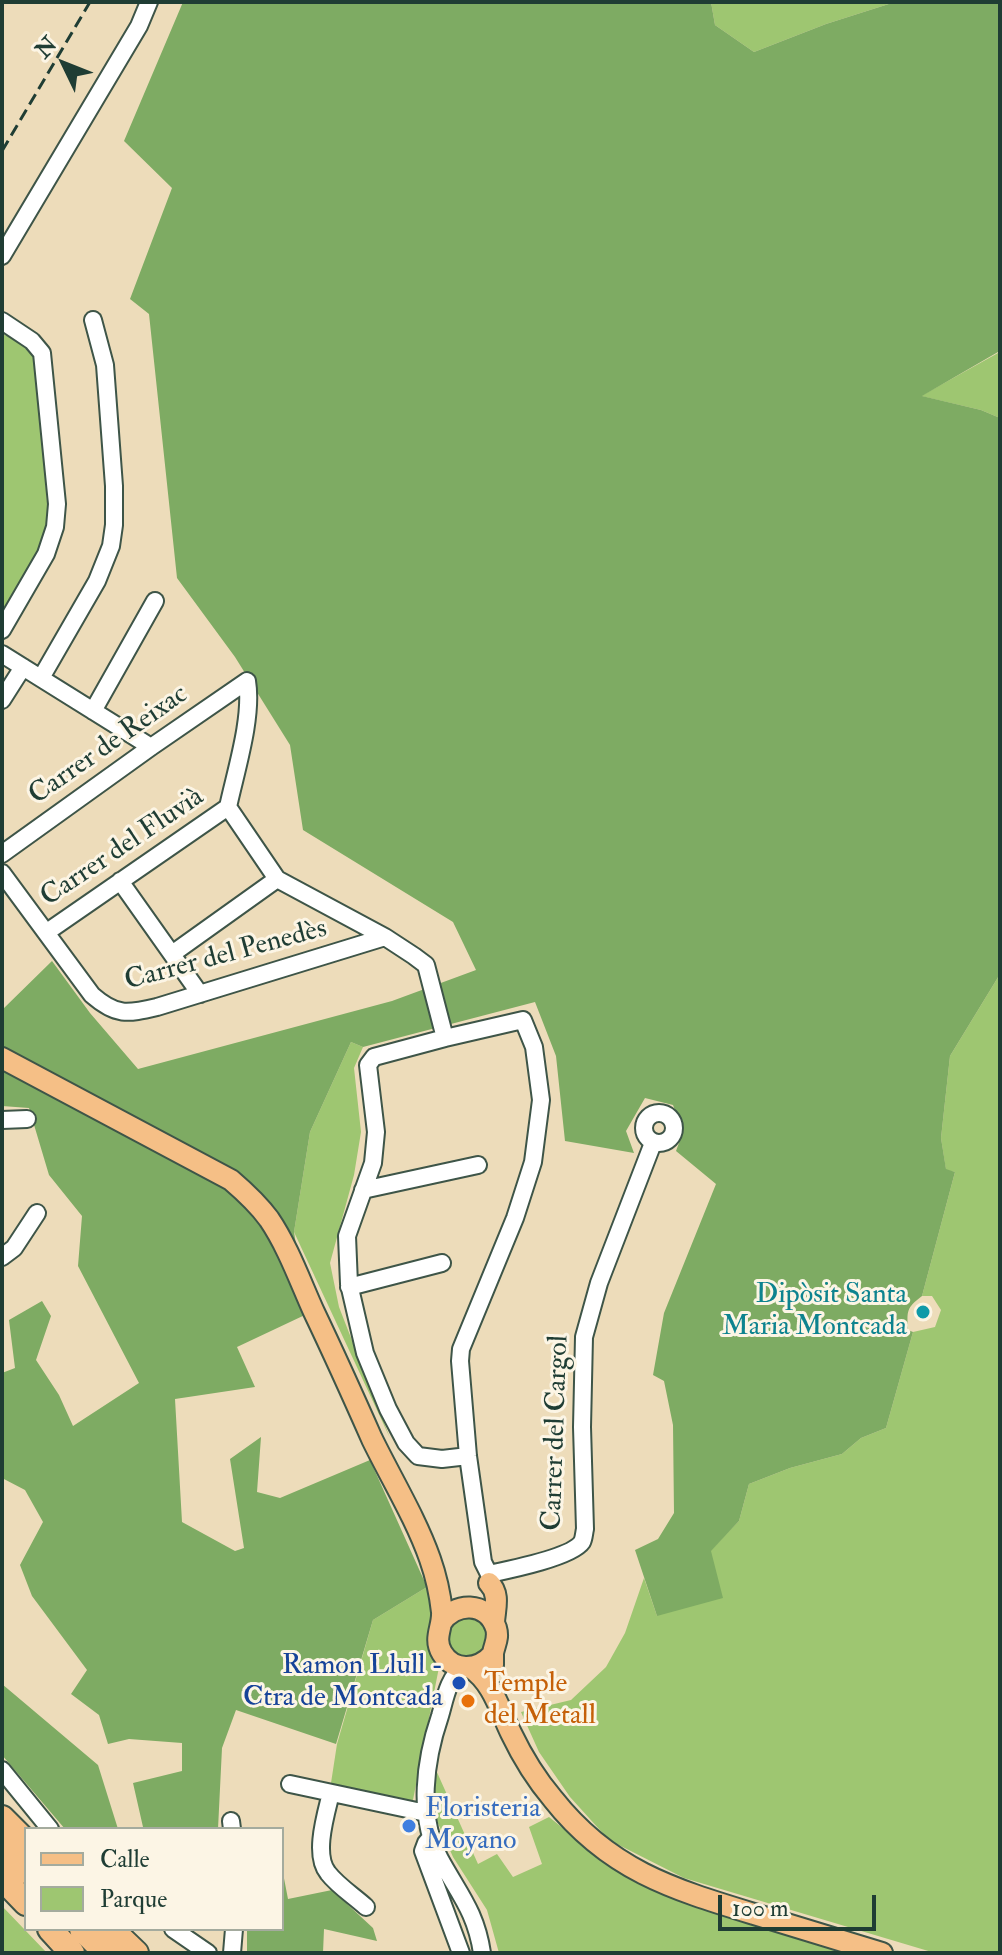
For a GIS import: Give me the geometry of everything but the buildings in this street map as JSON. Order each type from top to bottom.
[{"type":"highway","points":[[2,1818],[24,1840]]},
{"type":"highway","points":[[2,1847],[24,1869]]},
{"type":"highway","points":[[2,1878],[24,1901]]},
{"type":"highway","points":[[52,1931],[72,1953]]},
{"type":"highway","points":[[84,1931],[106,1953]]},
{"type":"highway","points":[[113,1931],[136,1953]]},
{"type":"main road","points":[[2,1058],[231,1180],[268,1218],[425,1547],[439,1588],[442,1613],[438,1644],[460,1664],[484,1679],[496,1697],[528,1765],[579,1830],[612,1856],[648,1877],[684,1892],[882,1953]]},
{"type":"main road","points":[[441,1623],[449,1613],[467,1608],[484,1596],[489,1579]]},
{"type":"main road","points":[[489,1579],[496,1596],[494,1622],[497,1634],[493,1654],[496,1697]]},
{"type":"main road","points":[[439,1588],[453,1604],[485,1612],[494,1622]]},
{"type":"main road","points":[[460,1664],[483,1663],[493,1654]]},
{"type":"street","points":[[2,256],[139,26],[149,2]]},
{"type":"street","points":[[41,678],[97,581],[111,546],[115,497],[105,365],[93,320]]},
{"type":"street","points":[[2,321],[32,341],[42,353],[57,504],[55,527],[46,554],[2,630]]},
{"type":"street","points":[[93,711],[155,601]]},
{"type":"street","points":[[2,654],[151,747]]},
{"type":"street","points":[[2,700],[23,667]]},
{"type":"street","name":"Carrer de Reixac","points":[[2,854],[247,681],[247,715],[228,807]]},
{"type":"street","points":[[228,807],[277,879],[385,937],[426,965],[445,1038]]},
{"type":"street","name":"Carrer del Fluvià","points":[[47,932],[228,807]]},
{"type":"street","name":"Carrer del Penedès","points":[[2,873],[92,995],[105,1007],[120,1012],[134,1012],[200,994],[385,937]]},
{"type":"street","points":[[172,954],[277,879]]},
{"type":"street","points":[[120,881],[200,994]]},
{"type":"street","points":[[468,1456],[442,1459],[418,1456],[406,1443],[388,1409],[365,1353],[349,1287],[347,1236],[373,1163],[376,1132],[368,1065],[374,1057],[523,1020],[534,1047],[541,1100],[533,1162],[515,1218],[461,1349],[460,1361],[468,1456],[483,1562],[489,1579]]},
{"type":"street","points":[[2,1120],[27,1119]]},
{"type":"street","name":"Carrer del Cargol","points":[[489,1579],[571,1551],[582,1542],[585,1529],[582,1427],[584,1337],[599,1283],[653,1143]]},
{"type":"street","points":[[363,1190],[478,1165]]},
{"type":"street","points":[[2,1257],[14,1248],[37,1213]]},
{"type":"street","points":[[349,1287],[442,1263]]},
{"type":"street","points":[[460,1664],[450,1683],[437,1724],[428,1770],[426,1813],[438,1856],[473,1916],[482,1953]]},
{"type":"street","points":[[2,1770],[48,1827]]},
{"type":"street","points":[[290,1784],[426,1813]]},
{"type":"street","points":[[331,1793],[323,1828],[321,1856],[326,1871],[366,1907]]},
{"type":"street","points":[[431,1837],[423,1851],[461,1953]]},
{"type":"street","points":[[176,1931],[208,1953]]},
{"type":"street","points":[[232,1953],[234,1931]]},
{"type":"green space","points":[[183,2],[711,2],[715,25],[754,52],[895,2],[1000,4],[998,352],[922,396],[981,410],[1000,418],[1000,974],[950,1056],[941,1138],[946,1169],[955,1172],[922,1296],[909,1310],[908,1330],[913,1332],[886,1428],[861,1438],[842,1454],[790,1468],[749,1484],[739,1521],[711,1551],[723,1598],[657,1616],[635,1550],[658,1539],[674,1513],[673,1425],[664,1381],[653,1375],[664,1313],[716,1184],[676,1151],[683,1132],[673,1105],[645,1098],[626,1131],[634,1153],[565,1141],[556,1056],[535,1002],[363,1047],[351,1042],[310,1132],[294,1232],[307,1314],[237,1347],[255,1387],[175,1399],[182,1522],[235,1551],[244,1548],[230,1459],[261,1437],[257,1492],[280,1498],[370,1460],[427,1587],[373,1620],[336,1744],[236,1710],[222,1748],[218,1827],[143,1827],[133,1783],[182,1771],[182,1743],[129,1739],[108,1744],[99,1715],[71,1694],[87,1670],[32,1596],[20,1565],[43,1522],[25,1490],[2,1478],[2,1373],[15,1368],[9,1320],[42,1301],[51,1316],[36,1360],[59,1395],[73,1426],[139,1383],[78,1266],[82,1216],[49,1175],[29,1108],[2,1106],[2,1010],[52,961],[90,1013],[138,1069],[392,1001],[476,970],[453,922],[303,830],[290,745],[235,657],[177,578],[149,314],[130,299],[172,188],[124,141]]},
{"type":"green space","points":[[711,2],[895,2],[754,52],[715,25]]},
{"type":"green space","points":[[999,319],[1000,418],[981,410],[921,396],[998,353]]},
{"type":"green space","points":[[2,334],[32,350],[36,366],[48,514],[37,555],[2,612]]},
{"type":"green space","points":[[1000,974],[1000,1953],[935,1953],[684,1878],[609,1840],[570,1797],[539,1752],[521,1712],[571,1700],[606,1667],[625,1633],[644,1578],[657,1616],[739,1521],[749,1484],[790,1468],[842,1454],[861,1438],[886,1428],[913,1332],[935,1327],[941,1310],[932,1296],[922,1296],[955,1172],[946,1170],[941,1138],[950,1056]]},
{"type":"green space","points":[[351,1042],[363,1047],[354,1068],[361,1132],[354,1175],[330,1263],[339,1307],[390,1438],[294,1232],[310,1132]]},
{"type":"green space","points":[[427,1587],[436,1617],[441,1657],[412,1805],[331,1783],[337,1744],[373,1620]]},
{"type":"green space","points":[[468,1618],[482,1624],[488,1638],[482,1652],[468,1658],[454,1652],[448,1638],[454,1624]]},
{"type":"green space","points":[[2,1684],[98,1765],[117,1827],[63,1827],[2,1755]]},
{"type":"green space","points":[[436,1770],[478,1864],[497,1854],[513,1877],[542,1864],[529,1827],[549,1817],[614,1869],[690,1902],[850,1953],[499,1953],[487,1910],[453,1857],[433,1812]]},
{"type":"green space","points":[[284,1878],[288,1899],[332,1890],[373,1928],[377,1941],[324,1929],[323,1953],[247,1953],[247,1931],[284,1931]]},
{"type":"green space","points":[[2,1906],[47,1953],[2,1953]]},
{"type":"railway","points":[[2,151],[90,2]]},
{"type":"place","name":"Dipòsit Santa Maria Montcada","points":[[923,1312]]},
{"type":"place","name":"Ramon Llull - Ctra de Montcada","points":[[459,1683]]},
{"type":"place","name":"Temple del Metall","points":[[468,1701]]},
{"type":"place","name":"Floristeria Moyano","points":[[409,1826]]}]
